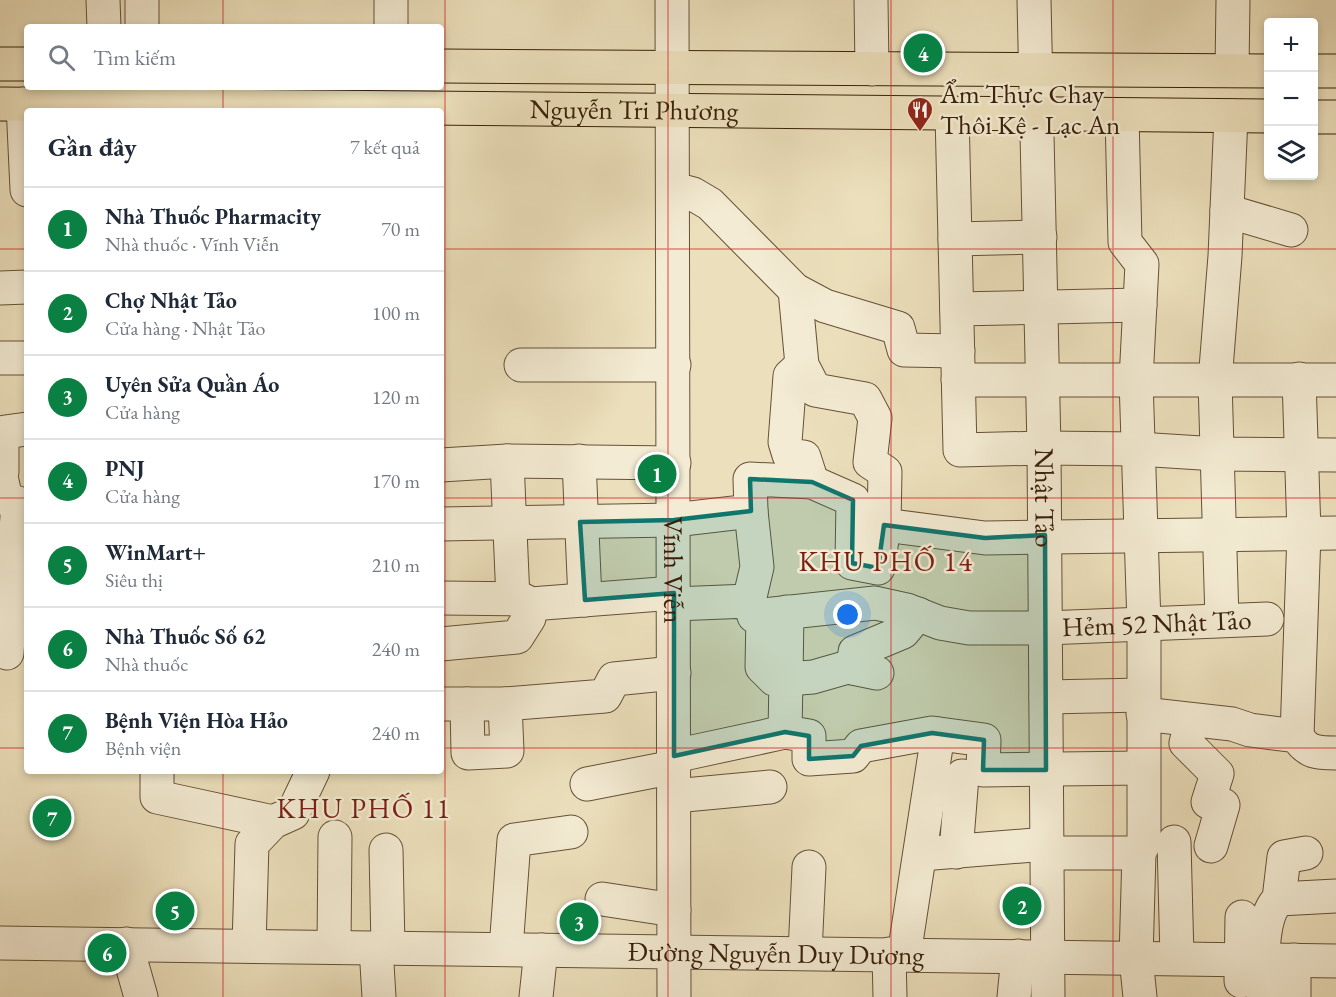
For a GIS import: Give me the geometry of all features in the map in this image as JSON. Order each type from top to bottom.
[{"type":"main road","points":[[0,64],[24,64]]},
{"type":"main road","name":"Nguyễn Tri Phương","points":[[444,66],[1264,71]]},
{"type":"main road","points":[[1318,71],[1336,71]]},
{"type":"main road","name":"Nguyễn Tri Phương","points":[[327,108],[392,98],[674,111],[1264,117]]},
{"type":"main road","name":"Nguyễn Tri Phương","points":[[11,104],[103,108]]},
{"type":"main road","points":[[1318,117],[1336,117]]},
{"type":"street","points":[[103,0],[104,24]]},
{"type":"street","points":[[142,0],[142,24]]},
{"type":"street","points":[[391,0],[391,24]]},
{"type":"street","name":"Vĩnh Viễn","points":[[672,0],[674,997]]},
{"type":"street","points":[[871,0],[872,69]]},
{"type":"street","name":"Nhật Tảo","points":[[1034,0],[1044,448],[1047,849],[1033,956],[1048,997]]},
{"type":"street","points":[[1232,70],[1233,0]]},
{"type":"street","points":[[11,104],[24,174]]},
{"type":"street","points":[[952,113],[960,450],[1138,449],[1217,454],[1336,455]]},
{"type":"street","points":[[1122,115],[1125,242],[1142,264],[1136,380],[1144,624],[1142,768],[1152,843],[1177,958]]},
{"type":"street","points":[[1222,620],[1215,381],[1232,116]]},
{"type":"street","points":[[674,189],[693,194],[710,204],[795,290],[825,306],[898,328],[904,350],[958,366],[1042,379],[1336,380]]},
{"type":"street","points":[[1227,211],[1291,230]]},
{"type":"street","points":[[955,238],[1040,237]]},
{"type":"street","points":[[0,288],[24,287]]},
{"type":"street","points":[[444,598],[522,602],[674,598],[766,609],[875,603],[884,525],[885,472],[870,462],[875,418],[865,399],[815,390],[802,365],[795,290]]},
{"type":"street","points":[[957,309],[1041,305],[1140,305]]},
{"type":"street","points":[[0,358],[24,358]]},
{"type":"street","points":[[521,365],[674,365]]},
{"type":"street","points":[[802,365],[790,376],[785,442],[789,455],[804,457],[812,482]]},
{"type":"street","points":[[1299,379],[1304,533],[1297,736],[1303,747],[1315,753],[1336,753]]},
{"type":"street","points":[[11,652],[18,503],[6,499],[8,466],[2,437],[5,432],[24,429]]},
{"type":"street","points":[[444,465],[507,460],[674,463]]},
{"type":"street","points":[[444,644],[517,637],[529,618],[522,602],[510,523],[507,460]]},
{"type":"street","points":[[579,461],[585,600]]},
{"type":"street","points":[[878,568],[852,563],[853,500],[812,482],[750,479],[757,567],[766,609],[762,668],[774,679],[813,677],[848,667],[865,671],[855,652],[903,632],[918,614]]},
{"type":"street","points":[[444,524],[674,520],[751,511]]},
{"type":"street","points":[[884,525],[985,538],[1336,533]]},
{"type":"street","name":"Hẻm 52 Nhật Tảo","points":[[875,603],[918,614],[940,623],[969,628],[1046,628],[1267,619]]},
{"type":"street","points":[[505,704],[507,751],[468,753],[454,704],[505,704],[605,696],[614,679],[674,673]]},
{"type":"street","points":[[785,732],[786,679]]},
{"type":"street","points":[[1046,697],[1143,705],[1192,720],[1297,736]]},
{"type":"street","points":[[921,854],[1152,843],[1218,846],[1222,805],[1208,802],[1217,774],[1186,743],[1192,720]]},
{"type":"street","points":[[587,784],[674,773],[785,732],[809,736],[809,759],[853,756],[861,746],[938,734],[984,740],[959,773],[921,854],[896,955],[890,997]]},
{"type":"street","points":[[938,734],[959,773],[956,852]]},
{"type":"street","points":[[959,773],[1142,768]]},
{"type":"street","points":[[674,773],[770,787]]},
{"type":"street","points":[[249,946],[252,844],[273,822],[293,813],[312,774]]},
{"type":"street","points":[[157,784],[273,822]]},
{"type":"street","points":[[506,949],[514,840],[571,832]]},
{"type":"street","points":[[334,947],[335,837]]},
{"type":"street","points":[[1140,997],[1136,958],[1152,843]]},
{"type":"street","points":[[379,997],[386,850]]},
{"type":"street","points":[[1279,899],[1284,857],[1306,853]]},
{"type":"street","points":[[805,953],[809,867]]},
{"type":"street","points":[[1263,997],[1270,907],[1279,899],[1336,896]]},
{"type":"street","points":[[602,899],[674,910]]},
{"type":"street","points":[[1242,917],[1266,960],[1294,997]]},
{"type":"street","name":"Đường Nguyễn Duy Dương","points":[[0,943],[1336,961]]},
{"type":"street","points":[[126,944],[141,997]]},
{"type":"street","points":[[536,997],[541,950]]},
{"type":"street","points":[[1014,997],[1033,956]]},
{"type":"street","points":[[1241,997],[1266,960]]},
{"type":"highlighted area","points":[[750,479],[812,482],[853,500],[852,563],[878,568],[884,525],[985,538],[1045,535],[1046,770],[983,770],[984,740],[932,733],[861,746],[853,756],[809,759],[809,736],[785,732],[674,756],[674,593],[585,600],[580,522],[674,520],[751,511]]},
{"type":"place","name":"PNJ","points":[[923,53]]},
{"type":"place","name":"Ẩm Thực Chay Thôi Kệ - Lạc An","points":[[920,133]]},
{"type":"place","name":"Nhà Thuốc Pharmacity","points":[[657,474]]},
{"type":"place","name":"Bệnh Viện Hòa Hảo","points":[[52,818]]},
{"type":"place","name":"Chợ Nhật Tảo","points":[[1022,906]]},
{"type":"place","name":"WinMart+","points":[[175,911]]},
{"type":"place","name":"Uyên Sửa Quần Áo","points":[[579,922]]},
{"type":"place","name":"Nhà Thuốc Số 62","points":[[107,953]]},
{"type":"district","name":"KHU PHỐ 14","points":[[886,561]]},
{"type":"district","name":"KHU PHỐ 11","points":[[364,808]]}]
